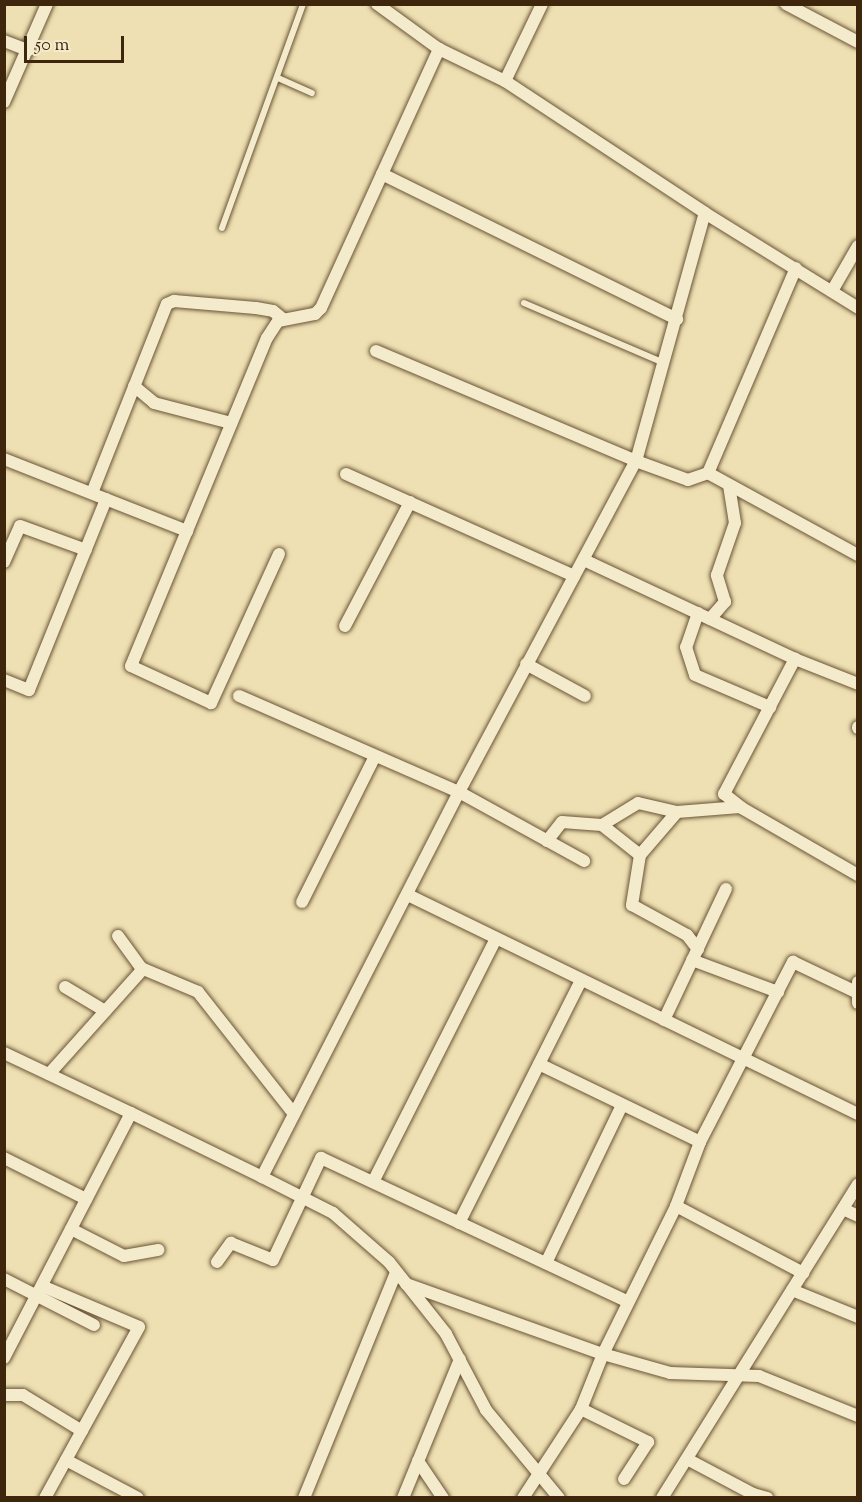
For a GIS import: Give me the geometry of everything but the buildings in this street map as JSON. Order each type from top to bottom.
[{"type":"street","points":[[4,102],[47,4]]},
{"type":"street","points":[[377,4],[439,50],[505,81],[705,213],[858,308]]},
{"type":"street","points":[[505,81],[542,4]]},
{"type":"street","points":[[786,4],[858,42]]},
{"type":"street","points":[[4,41],[28,50]]},
{"type":"street","points":[[279,554],[211,703],[132,666],[267,338],[284,319],[315,314],[321,308],[439,50]]},
{"type":"street","points":[[382,174],[676,319]]},
{"type":"street","points":[[262,1177],[459,792],[636,461],[705,213]]},
{"type":"street","points":[[832,291],[858,246]]},
{"type":"street","points":[[376,351],[636,461],[688,480],[708,473],[796,268]]},
{"type":"street","points":[[92,493],[167,304],[174,301],[256,308],[273,311],[284,319]]},
{"type":"street","points":[[134,386],[154,403],[231,423]]},
{"type":"street","points":[[4,459],[187,531]]},
{"type":"street","points":[[708,473],[858,555]]},
{"type":"street","points":[[346,474],[574,576]]},
{"type":"street","points":[[710,619],[725,602],[717,575],[735,524],[729,485]]},
{"type":"street","points":[[4,680],[29,690],[106,499]]},
{"type":"street","points":[[345,626],[410,502]]},
{"type":"street","points":[[4,562],[20,526],[86,550]]},
{"type":"street","points":[[584,560],[795,659],[858,684]]},
{"type":"street","points":[[698,613],[686,647],[695,675],[770,707]]},
{"type":"street","points":[[795,659],[724,794],[743,809],[858,875]]},
{"type":"street","points":[[526,664],[585,696]]},
{"type":"street","points":[[239,696],[459,792],[584,861]]},
{"type":"street","points":[[302,902],[375,756]]},
{"type":"street","points":[[602,825],[638,803],[677,812],[743,809]]},
{"type":"street","points":[[677,812],[640,855],[632,905],[687,935],[695,954],[778,992]]},
{"type":"street","points":[[547,841],[562,822],[602,825],[640,855]]},
{"type":"street","points":[[664,1020],[726,889]]},
{"type":"street","points":[[408,895],[858,1114]]},
{"type":"street","points":[[118,936],[143,969],[198,992],[294,1114]]},
{"type":"street","points":[[373,1182],[496,939]]},
{"type":"street","points":[[523,1497],[581,1409],[603,1354],[676,1206],[700,1143],[742,1058],[794,962],[857,992]]},
{"type":"street","points":[[49,1074],[143,969]]},
{"type":"street","points":[[459,1222],[581,980]]},
{"type":"street","points":[[65,987],[105,1011]]},
{"type":"street","points":[[4,1053],[333,1212],[396,1272],[446,1334],[486,1410],[537,1476],[559,1497]]},
{"type":"street","points":[[539,1064],[700,1143]]},
{"type":"street","points":[[546,1263],[622,1104]]},
{"type":"street","points":[[4,1358],[131,1113]]},
{"type":"street","points":[[4,1158],[86,1199]]},
{"type":"street","points":[[217,1262],[231,1243],[273,1260],[321,1158],[628,1302]]},
{"type":"street","points":[[662,1497],[858,1184]]},
{"type":"street","points":[[676,1206],[803,1273]]},
{"type":"street","points":[[843,1209],[858,1216]]},
{"type":"street","points":[[71,1229],[124,1256],[158,1251]]},
{"type":"street","points":[[304,1497],[396,1272]]},
{"type":"street","points":[[4,1279],[139,1327],[45,1497]]},
{"type":"street","points":[[406,1284],[603,1354],[670,1372],[759,1377],[858,1416]]},
{"type":"street","points":[[39,1290],[94,1325]]},
{"type":"street","points":[[792,1290],[858,1317]]},
{"type":"street","points":[[403,1497],[460,1359]]},
{"type":"street","points":[[4,1395],[23,1395],[82,1431]]},
{"type":"street","points":[[581,1409],[648,1442],[624,1479]]},
{"type":"street","points":[[66,1460],[138,1497]]},
{"type":"street","points":[[687,1460],[753,1494],[767,1497]]},
{"type":"street","points":[[418,1461],[443,1497]]},
{"type":"lane","points":[[222,228],[303,4]]},
{"type":"lane","points":[[278,78],[312,93]]},
{"type":"lane","points":[[524,303],[664,363]]}]
